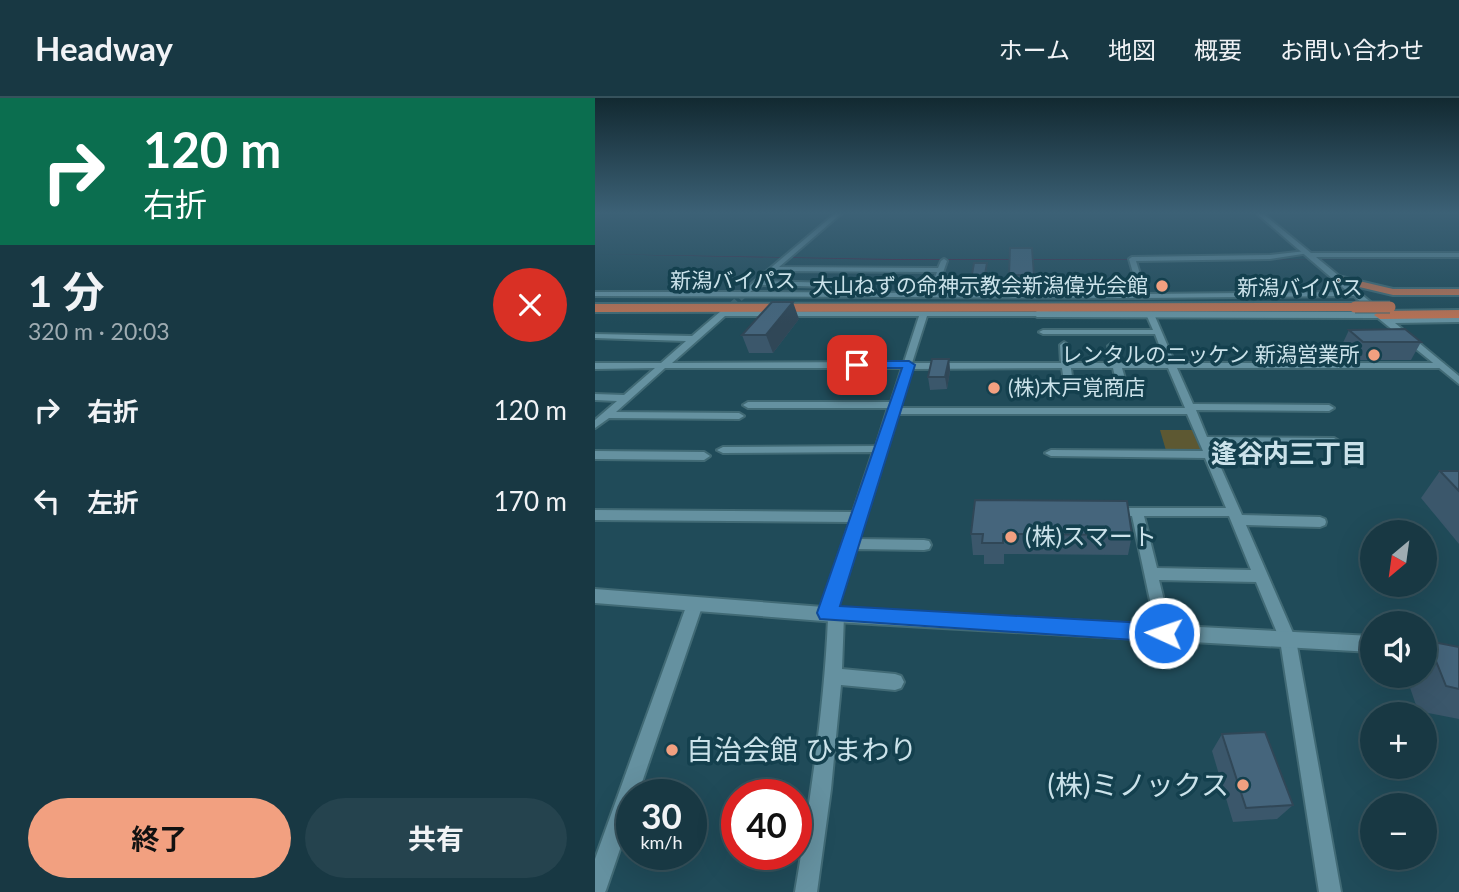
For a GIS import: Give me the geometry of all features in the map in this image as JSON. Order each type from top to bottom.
[{"type":"highway","points":[[1338,279],[1393,292],[1459,292]]},
{"type":"highway","points":[[1352,300],[1393,292]]},
{"type":"highway","name":"新潟バイパス","points":[[595,298],[1352,300],[1385,310],[1459,307]]},
{"type":"highway","name":"新潟バイパス","points":[[1385,310],[1459,299]]},
{"type":"highway","name":"新潟バイパス","points":[[595,308],[1352,300]]},
{"type":"highway","points":[[1385,310],[1459,317]]},
{"type":"street","points":[[743,295],[797,249]]},
{"type":"street","points":[[1302,249],[1338,279],[1352,300]]},
{"type":"street","points":[[1143,296],[1132,260],[1308,254],[1459,255]]},
{"type":"street","points":[[932,295],[944,261]]},
{"type":"street","points":[[774,269],[941,270]]},
{"type":"street","points":[[757,283],[831,285]]},
{"type":"street","points":[[595,298],[932,295],[1352,300]]},
{"type":"street","points":[[595,425],[723,314],[1150,314],[1385,310],[1459,381]]},
{"type":"street","points":[[806,892],[825,781],[835,676],[832,614],[858,517],[924,314]]},
{"type":"street","points":[[1150,314],[1288,640],[1330,892]]},
{"type":"street","points":[[1042,332],[1158,332]]},
{"type":"street","points":[[595,336],[695,339]]},
{"type":"street","points":[[1064,345],[1068,386]]},
{"type":"street","points":[[1112,346],[1122,386]]},
{"type":"street","points":[[595,366],[1440,365]]},
{"type":"street","points":[[595,397],[626,398]]},
{"type":"street","points":[[748,405],[895,408],[1329,408]]},
{"type":"street","points":[[606,415],[739,416]]},
{"type":"street","points":[[1204,440],[1334,441]]},
{"type":"street","points":[[723,450],[881,450]]},
{"type":"street","points":[[1051,453],[1210,455]]},
{"type":"street","points":[[595,455],[704,456]]},
{"type":"street","points":[[1097,511],[1320,522]]},
{"type":"street","points":[[1137,512],[1164,633]]},
{"type":"street","points":[[595,515],[858,517]]},
{"type":"street","points":[[850,544],[924,545]]},
{"type":"street","points":[[1152,574],[1261,576]]},
{"type":"street","points":[[595,596],[832,614],[1360,643]]},
{"type":"street","points":[[595,890],[695,604]]},
{"type":"street","points":[[835,676],[895,682]]},
{"type":"shaded area","points":[[595,254],[892,259],[1459,259],[893,260]]},
{"type":"shaded area","points":[[1160,430],[1199,430],[1209,454],[1167,454]]},
{"type":"building","points":[[1010,249],[1032,249],[1034,275],[1009,275]]},
{"type":"building","points":[[974,263],[987,263],[984,280],[971,280]]},
{"type":"building","points":[[772,302],[793,302],[766,335],[742,335]]},
{"type":"building","points":[[1405,329],[1421,342],[1363,342],[1349,330]]},
{"type":"building","points":[[932,359],[949,359],[945,377],[928,377]]},
{"type":"building","points":[[1440,471],[1459,471],[1459,491]]},
{"type":"building","points":[[975,500],[1127,501],[1132,535],[1003,534],[1003,543],[982,543],[983,534],[971,534]]},
{"type":"building","points":[[1437,643],[1459,647],[1459,689],[1446,686],[1437,664]]},
{"type":"building","points":[[1265,732],[1293,805],[1246,808],[1222,734]]},
{"type":"tunnel","points":[[724,313],[743,295]]},
{"type":"place","name":"大山ねずの命神示教会新潟偉光会館","points":[[1162,286]]},
{"type":"place","name":"レンタルのニッケン 新潟営業所","points":[[1374,355]]},
{"type":"place","name":"(株)木戸覚商店","points":[[994,388]]},
{"type":"place","name":"(株)スマート","points":[[1011,537]]},
{"type":"place","name":"自治会館 ひまわり","points":[[672,750]]},
{"type":"place","name":"(株)ミノックス","points":[[1243,785]]},
{"type":"district","name":"逢谷内三丁目","points":[[1289,454]]},
{"type":"route","points":[[857,365],[909,365],[827,613],[1164,633]]}]
